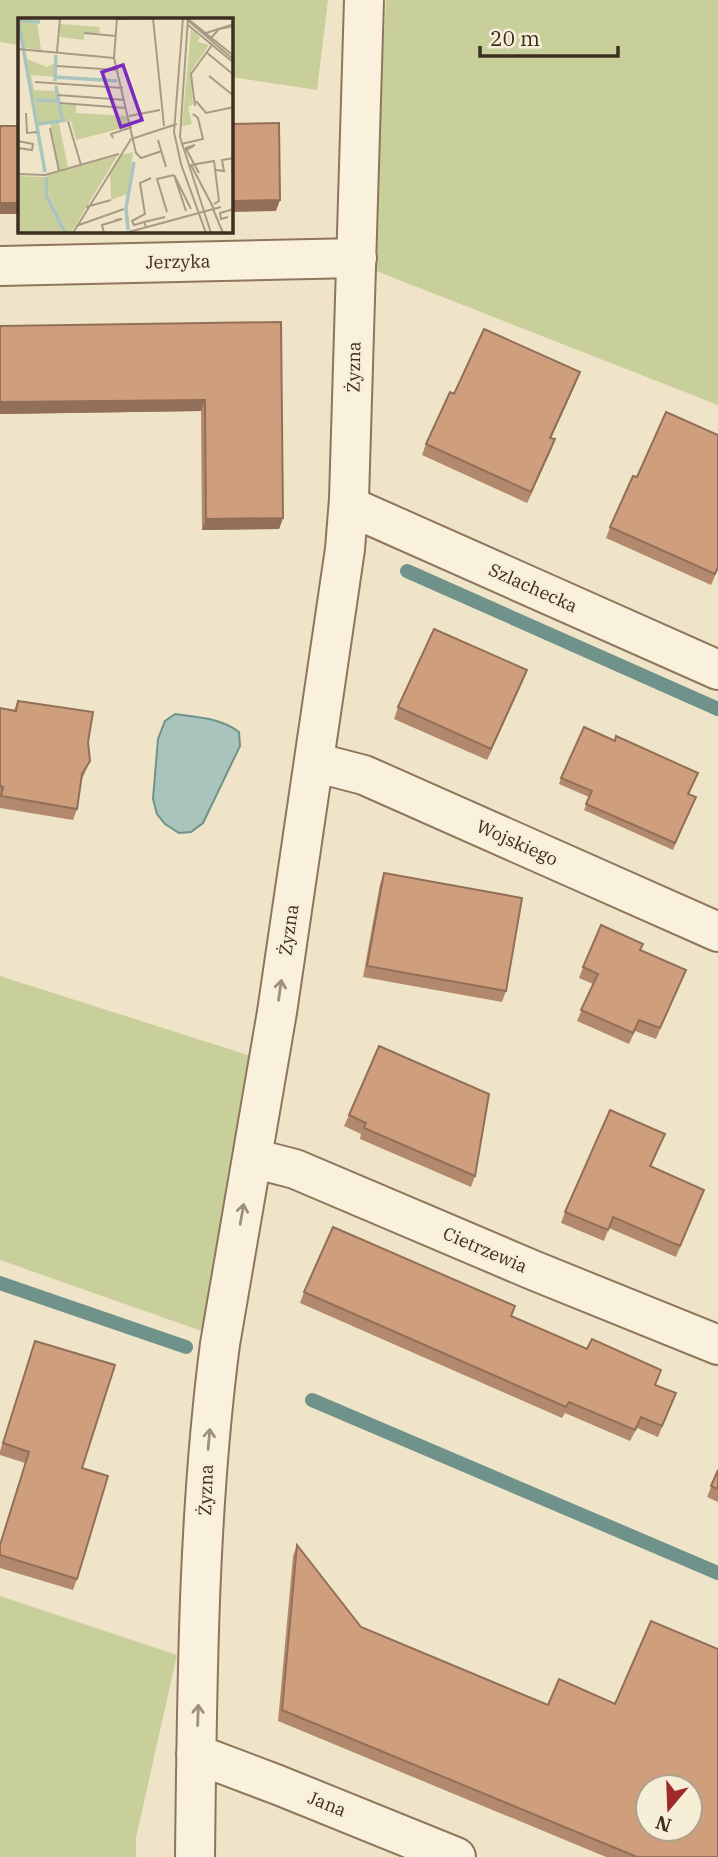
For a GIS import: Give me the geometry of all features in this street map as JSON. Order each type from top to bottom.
[{"type":"street","name":"Żyzna","points":[[195,1857],[196,1754],[208,1445],[220,1344],[277,1012],[349,506],[364,0]]},
{"type":"street","name":"Jerzyka","points":[[0,266],[357,258]]},
{"type":"street","name":"Szlachecka","points":[[349,506],[718,670]]},
{"type":"street","name":"Wojskiego","points":[[314,762],[364,775],[718,932]]},
{"type":"street","name":"Cietrzewia","points":[[251,1158],[295,1169],[718,1345]]},
{"type":"street","name":"Jana","points":[[196,1754],[278,1784],[456,1857]]},
{"type":"green space","points":[[0,0],[328,0],[317,90],[233,77],[233,18],[18,18],[18,45],[0,42]]},
{"type":"green space","points":[[386,0],[718,0],[718,405],[371,269]]},
{"type":"green space","points":[[0,976],[251,1056],[210,1334],[0,1260]]},
{"type":"green space","points":[[0,1596],[177,1655],[136,1838],[136,1857],[0,1857]]},
{"type":"water","points":[[175,714],[217,721],[239,732],[240,746],[203,823],[191,832],[179,833],[165,824],[157,814],[153,799],[158,739],[165,721]]},
{"type":"building","points":[[279,123],[280,200],[233,201],[233,124]]},
{"type":"building","points":[[0,126],[18,126],[18,203],[0,203]]},
{"type":"building","points":[[281,322],[283,518],[206,519],[205,400],[0,402],[0,326]]},
{"type":"building","points":[[484,329],[580,372],[550,438],[555,439],[531,492],[426,444],[450,392],[454,394]]},
{"type":"building","points":[[666,412],[718,435],[718,567],[715,574],[610,527],[633,476],[637,477]]},
{"type":"building","points":[[434,629],[527,670],[491,749],[398,707]]},
{"type":"building","points":[[18,701],[93,712],[88,742],[90,761],[82,774],[77,809],[1,796],[3,787],[0,786],[0,708],[16,711]]},
{"type":"building","points":[[584,727],[615,741],[616,736],[698,773],[688,794],[696,797],[675,843],[586,804],[592,791],[561,778]]},
{"type":"building","points":[[384,873],[522,898],[506,991],[367,966]]},
{"type":"building","points":[[601,925],[643,944],[640,950],[686,970],[660,1028],[639,1020],[633,1033],[581,1010],[598,974],[583,967]]},
{"type":"building","points":[[379,1046],[489,1094],[475,1176],[364,1128],[366,1123],[349,1115]]},
{"type":"building","points":[[610,1110],[665,1134],[650,1166],[704,1190],[680,1246],[613,1217],[608,1230],[565,1212]]},
{"type":"building","points":[[333,1227],[515,1306],[511,1316],[587,1349],[592,1339],[661,1370],[655,1385],[676,1393],[662,1426],[641,1417],[635,1430],[569,1402],[566,1407],[304,1292]]},
{"type":"building","points":[[35,1341],[115,1365],[82,1468],[108,1476],[77,1579],[0,1555],[0,1545],[29,1452],[3,1443]]},
{"type":"building","points":[[718,1470],[718,1489],[711,1486]]},
{"type":"building","points":[[297,1545],[361,1627],[548,1705],[559,1679],[615,1704],[651,1621],[718,1649],[718,1857],[637,1857],[282,1710]]},
{"type":"waterway","points":[[407,571],[718,709]]},
{"type":"waterway","points":[[0,1283],[186,1347]]},
{"type":"waterway","points":[[312,1400],[718,1573]]}]
